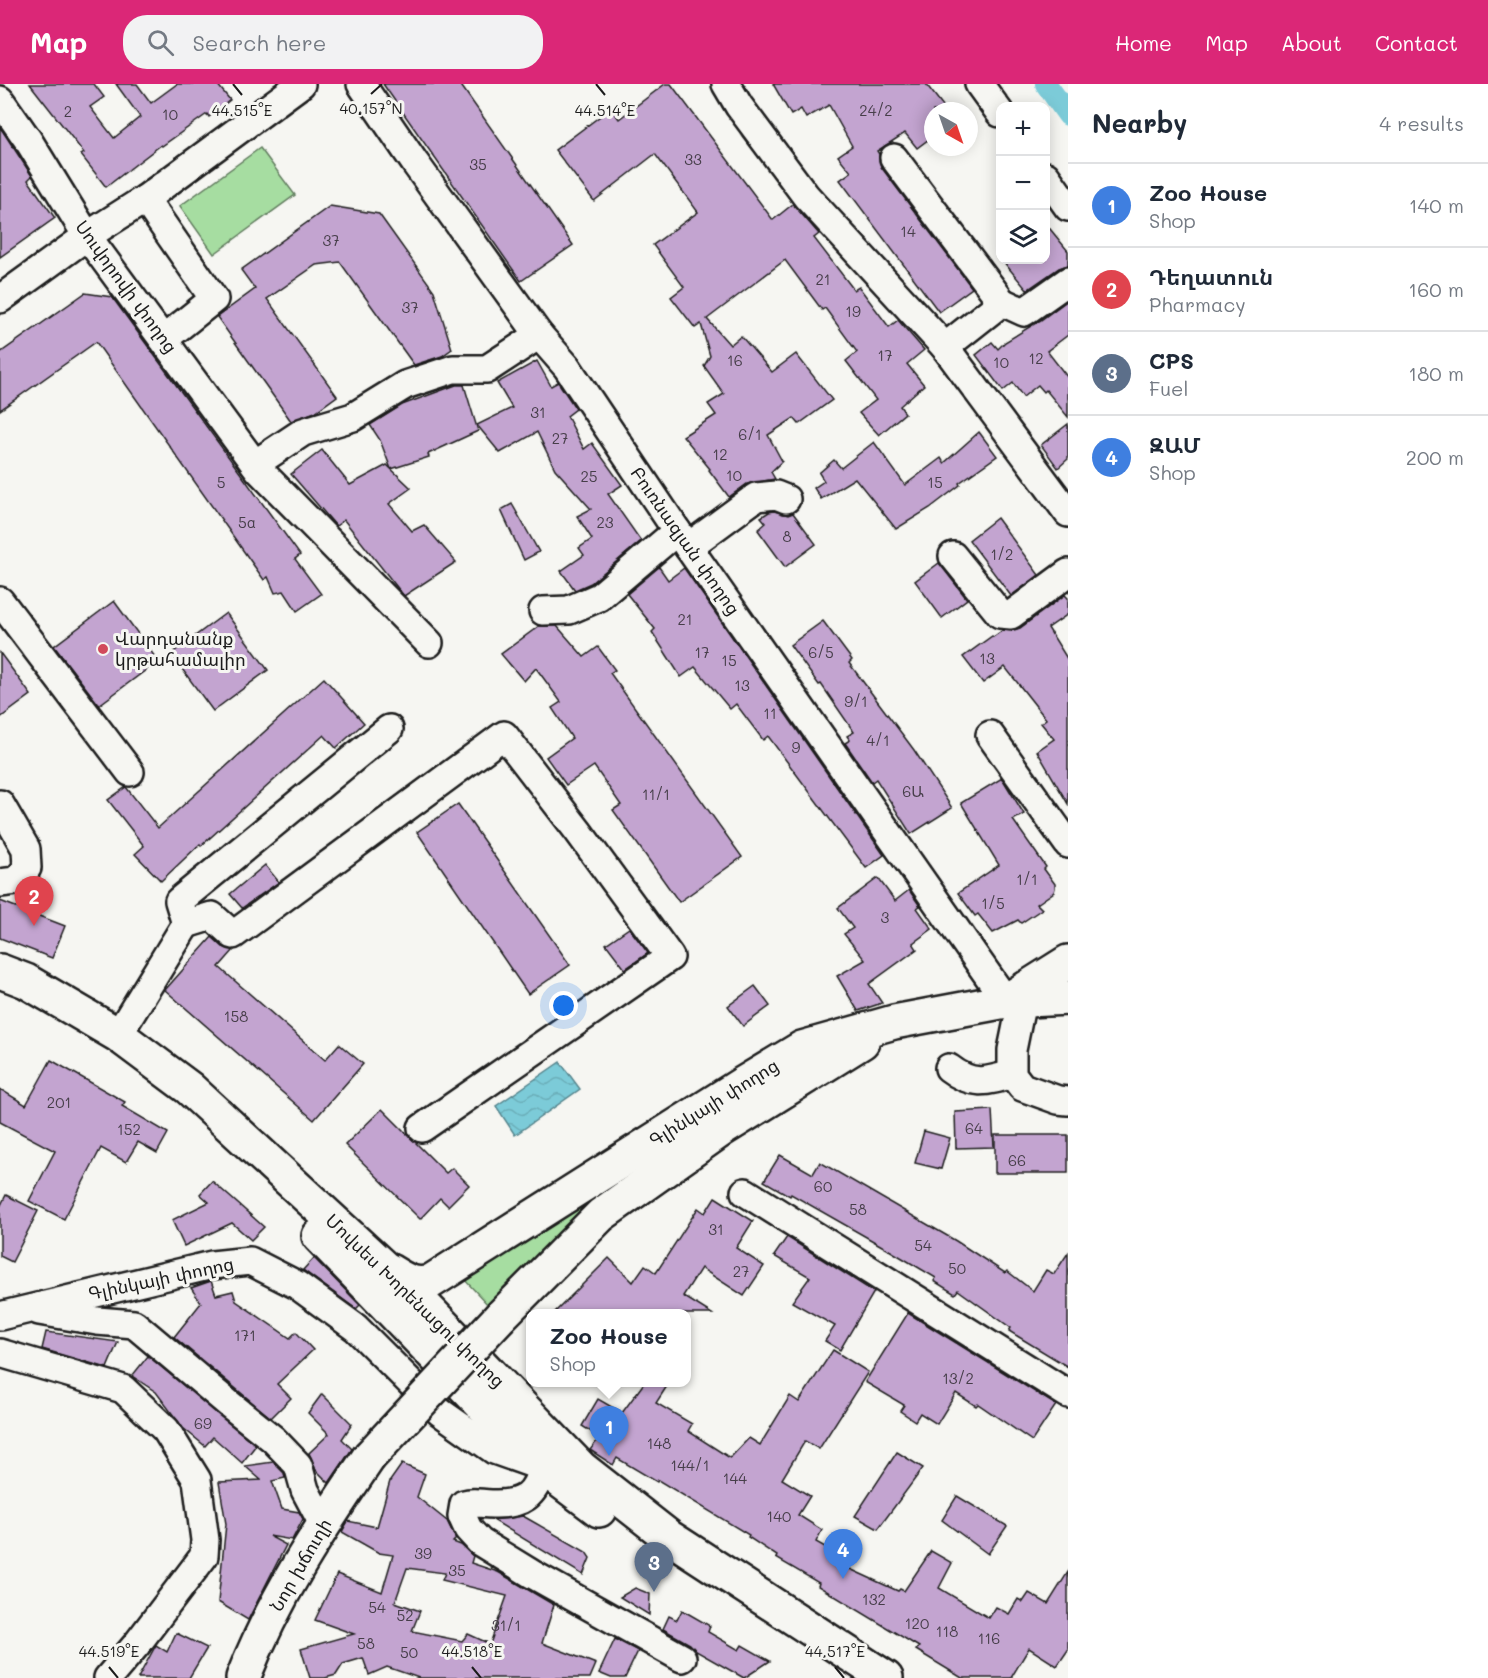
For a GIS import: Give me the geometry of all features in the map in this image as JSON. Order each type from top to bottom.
[{"type":"main road","name":"Գլինկայի փողոց","points":[[383,1267],[412,1283],[430,1282],[802,1048],[894,1022],[1014,1001],[1068,963]]},
{"type":"main road","name":"Մովսես Խորենացու փողոց","points":[[0,971],[26,981],[118,1035],[189,1088],[383,1267],[404,1304],[542,1467],[655,1552],[846,1678]]},
{"type":"main road","name":"Մովսես Խորենացու փողոց","points":[[0,986],[94,1041],[159,1086],[404,1304],[581,1468],[669,1537],[886,1678]]},
{"type":"main road","points":[[1014,1001],[1068,998]]},
{"type":"main road","name":"Նոր խճուղի","points":[[243,1678],[294,1570],[369,1457],[500,1317],[601,1215],[721,1130],[894,1022]]},
{"type":"street","points":[[0,299],[87,236],[145,199],[301,84]]},
{"type":"street","name":"Բուռնազյան փողոց","points":[[361,84],[539,335],[567,367],[683,539],[1014,1001]]},
{"type":"street","points":[[726,84],[739,106],[806,196],[945,347],[1068,513]]},
{"type":"street","points":[[979,84],[996,107]]},
{"type":"street","name":"Սուվորովի փողոց","points":[[0,100],[28,140],[87,236],[257,467],[429,644]]},
{"type":"street","points":[[894,158],[1002,302],[1024,312],[1068,281]]},
{"type":"street","points":[[1050,182],[1068,207]]},
{"type":"street","points":[[145,199],[214,300],[164,339]]},
{"type":"street","points":[[945,347],[1002,302]]},
{"type":"street","points":[[257,467],[303,432],[353,417],[405,385],[453,369],[487,369],[539,335]]},
{"type":"street","points":[[543,611],[569,610],[599,597],[683,539],[756,497],[776,495],[786,499]]},
{"type":"street","points":[[953,556],[1000,614],[1011,615],[1068,573]]},
{"type":"street","points":[[0,601],[130,772]]},
{"type":"street","points":[[186,924],[179,901],[389,729]]},
{"type":"street","points":[[118,1035],[186,924],[212,916],[233,935],[504,735],[670,957],[422,1128]]},
{"type":"street","points":[[990,735],[1068,844]]},
{"type":"street","points":[[0,804],[26,849],[27,868],[16,881],[0,883]]},
{"type":"street","points":[[1014,1001],[1012,1074],[1022,1087],[1058,1100],[1068,1101]]},
{"type":"street","points":[[949,1068],[960,1076],[986,1082],[1012,1074]]},
{"type":"street","points":[[744,1192],[1068,1394]]},
{"type":"street","name":"Գլինկայի փողոց","points":[[0,1316],[212,1265],[250,1261],[297,1285],[356,1328],[440,1412],[494,1450],[542,1467]]},
{"type":"street","points":[[356,1328],[404,1304]]},
{"type":"street","points":[[29,1309],[97,1321],[134,1324],[273,1439],[298,1465],[305,1490],[323,1524]]},
{"type":"street","points":[[0,1353],[123,1389],[166,1430],[197,1480],[205,1540],[204,1556],[108,1678]]},
{"type":"street","points":[[542,1467],[539,1483],[532,1493],[518,1501],[464,1504],[462,1516],[468,1529],[480,1542],[532,1574],[682,1658]]},
{"type":"green space","points":[[260,148],[295,195],[214,254],[180,206]]},
{"type":"green space","points":[[759,1092],[489,1306],[463,1278]]},
{"type":"water","points":[[560,1062],[580,1089],[515,1135],[496,1106]]},
{"type":"building","points":[[30,84],[94,84],[104,97],[90,107],[114,138],[140,117],[116,84],[137,84],[151,103],[177,84],[217,84],[230,100],[209,117],[207,114],[161,145],[106,187],[81,155],[84,153]]},
{"type":"building","points":[[383,84],[460,84],[573,245],[521,281]]},
{"type":"building","points":[[665,84],[671,84],[773,220],[793,204],[819,234],[814,238],[854,290],[859,287],[889,327],[898,320],[924,350],[907,364],[924,385],[900,406],[905,413],[879,435],[859,413],[876,400],[846,361],[857,352],[825,308],[822,310],[785,260],[707,319],[730,345],[741,336],[772,372],[796,354],[832,400],[799,424],[794,418],[768,435],[782,461],[771,472],[775,479],[747,484],[729,497],[683,436],[716,415],[708,404],[724,394],[704,366],[710,356],[701,324],[695,328],[671,297],[684,287],[653,245],[698,212],[655,154],[594,201],[555,150],[611,108],[619,119]]},
{"type":"building","points":[[773,84],[926,84],[940,102],[924,102],[924,143],[917,148],[905,133],[877,151],[879,160],[881,167],[972,288],[939,312],[840,180],[851,172],[838,156],[852,146],[829,105],[806,118],[801,109],[791,115]]},
{"type":"building","points":[[0,127],[32,176],[28,180],[55,218],[0,257]]},
{"type":"building","points":[[330,206],[379,214],[434,291],[452,349],[442,356],[414,365],[340,262],[316,265],[267,299],[337,396],[315,412],[291,421],[217,317],[255,289],[241,270]]},
{"type":"building","points":[[1050,229],[1068,251],[1068,265],[1059,268],[1027,290],[1005,264],[1050,264]]},
{"type":"building","points":[[85,293],[112,297],[300,555],[295,559],[321,594],[297,611],[284,591],[275,593],[268,577],[264,580],[96,342],[0,410],[0,353]]},
{"type":"building","points":[[1068,300],[1068,335],[1047,351],[1068,378],[1068,417],[1046,390],[1044,392],[1038,385],[1023,397],[1013,383],[1003,391],[976,355],[992,342],[998,349]]},
{"type":"building","points":[[537,361],[551,386],[558,382],[576,409],[567,416],[584,449],[592,443],[622,485],[608,494],[641,541],[591,583],[575,590],[561,571],[584,555],[579,548],[592,539],[577,516],[591,509],[555,469],[537,432],[500,453],[477,425],[512,408],[497,383]]},
{"type":"building","points":[[456,385],[464,385],[478,431],[428,454],[429,457],[391,469],[380,440],[370,425],[402,405]]},
{"type":"building","points":[[1068,424],[1068,459],[1058,468],[1041,445]]},
{"type":"building","points":[[979,432],[997,456],[959,483],[960,485],[930,508],[896,529],[855,478],[821,499],[814,488],[824,481],[819,473],[834,460],[841,468],[874,442],[905,485],[941,458],[944,463]]},
{"type":"building","points":[[322,450],[350,485],[387,465],[411,488],[389,504],[412,531],[424,525],[456,562],[404,596],[344,520],[336,526],[291,474]]},
{"type":"building","points":[[512,504],[539,552],[524,560],[501,510]]},
{"type":"building","points":[[774,511],[788,515],[793,513],[816,544],[785,567],[758,530],[766,523],[761,517]]},
{"type":"building","points":[[997,518],[1039,575],[1011,596],[969,540]]},
{"type":"building","points":[[939,563],[967,599],[942,618],[915,581]]},
{"type":"building","points":[[659,567],[668,580],[684,568],[884,855],[866,868],[768,736],[763,740],[736,704],[730,709],[695,667],[681,677],[652,632],[655,629],[627,594]]},
{"type":"building","points":[[1065,595],[1068,598],[1068,614],[1048,628],[1068,660],[1068,804],[1037,751],[1054,739],[1041,723],[1046,719],[1005,667],[983,683],[963,657],[1003,630],[1010,631],[1020,628]]},
{"type":"building","points":[[114,601],[158,661],[99,705],[54,646]]},
{"type":"building","points":[[226,613],[268,670],[213,711],[171,654]]},
{"type":"building","points":[[823,621],[852,660],[849,663],[914,750],[952,808],[911,834],[876,779],[872,782],[845,743],[850,740],[847,736],[854,732],[821,684],[819,685],[790,645]]},
{"type":"building","points":[[539,626],[557,626],[584,657],[598,647],[615,670],[610,673],[742,857],[679,902],[613,810],[621,805],[594,766],[566,785],[546,757],[572,738],[552,708],[561,702],[536,668],[524,681],[501,654]]},
{"type":"building","points":[[0,653],[31,695],[0,718]]},
{"type":"building","points":[[324,678],[364,723],[336,748],[324,735],[161,881],[135,854],[144,846],[108,800],[126,787],[158,828]]},
{"type":"building","points":[[1002,778],[1024,814],[1013,820],[1046,867],[1044,869],[1055,884],[1055,888],[1054,892],[1037,904],[1042,909],[1021,923],[1018,920],[993,933],[978,914],[975,916],[958,893],[999,865],[961,803]]},
{"type":"building","points":[[458,804],[570,965],[528,994],[417,832]]},
{"type":"building","points":[[265,865],[279,882],[242,908],[230,894]]},
{"type":"building","points":[[878,878],[895,901],[909,890],[920,906],[917,908],[932,929],[913,943],[917,949],[869,984],[882,1003],[858,1011],[837,976],[865,960],[844,934],[853,928],[838,908]]},
{"type":"building","points":[[0,901],[65,926],[52,958],[0,938]]},
{"type":"building","points":[[629,928],[648,953],[625,969],[606,944]]},
{"type":"building","points":[[212,937],[223,947],[234,950],[219,967],[325,1060],[339,1044],[363,1064],[314,1120],[165,990]]},
{"type":"building","points":[[755,986],[770,1006],[743,1026],[728,1006]]},
{"type":"building","points":[[51,1060],[125,1102],[122,1106],[168,1133],[157,1153],[138,1142],[126,1162],[101,1148],[64,1219],[29,1201],[55,1151],[0,1122],[0,1089],[26,1105]]},
{"type":"building","points":[[382,1109],[446,1173],[452,1168],[469,1185],[448,1206],[440,1198],[420,1219],[345,1145]]},
{"type":"building","points":[[992,1110],[994,1147],[956,1148],[955,1112]]},
{"type":"building","points":[[924,1131],[950,1138],[941,1169],[915,1163]]},
{"type":"building","points":[[995,1135],[1068,1135],[1068,1173],[995,1173]]},
{"type":"building","points":[[780,1155],[813,1174],[820,1162],[956,1241],[1005,1273],[1007,1271],[1033,1291],[1046,1270],[1054,1274],[1068,1253],[1068,1367],[1009,1331],[1011,1328],[958,1290],[955,1294],[934,1281],[936,1278],[889,1250],[764,1181]]},
{"type":"building","points":[[212,1181],[264,1227],[251,1240],[232,1223],[184,1246],[172,1220],[209,1202],[200,1194]]},
{"type":"building","points":[[6,1195],[38,1211],[12,1262],[0,1256],[0,1207]]},
{"type":"building","points":[[715,1197],[753,1221],[736,1248],[764,1266],[744,1296],[701,1268],[683,1296],[712,1314],[691,1314],[691,1309],[558,1309],[609,1258],[633,1282],[645,1265],[656,1273],[698,1208],[705,1213]]},
{"type":"building","points":[[787,1237],[874,1292],[840,1350],[825,1341],[835,1326],[792,1302],[810,1277],[774,1256]]},
{"type":"building","points":[[314,1258],[360,1305],[356,1309],[303,1270]]},
{"type":"building","points":[[211,1281],[216,1295],[233,1291],[236,1301],[290,1338],[296,1332],[313,1350],[277,1384],[291,1398],[271,1418],[174,1337],[201,1303],[191,1288]]},
{"type":"building","points":[[908,1313],[1056,1405],[1032,1441],[978,1404],[976,1406],[956,1393],[937,1424],[920,1413],[915,1421],[900,1411],[904,1405],[865,1382]]},
{"type":"building","points":[[46,1332],[118,1342],[107,1368],[42,1349]]},
{"type":"building","points":[[833,1350],[868,1372],[819,1449],[805,1441],[782,1479],[810,1496],[798,1515],[822,1530],[816,1542],[832,1551],[830,1553],[850,1569],[898,1591],[900,1589],[904,1591],[931,1551],[952,1563],[939,1588],[989,1618],[996,1607],[1009,1614],[1018,1599],[1023,1602],[1029,1593],[1048,1604],[1068,1572],[1068,1650],[1057,1666],[1029,1648],[1011,1678],[962,1678],[916,1650],[919,1647],[776,1558],[777,1556],[748,1537],[749,1535],[617,1458],[613,1465],[590,1450],[600,1437],[582,1426],[598,1399],[622,1413],[641,1387],[666,1387],[656,1403],[692,1424],[688,1431],[730,1458],[749,1438],[760,1445],[790,1396],[799,1402]]},
{"type":"building","points":[[148,1356],[256,1445],[242,1463],[213,1437],[205,1446],[183,1428],[156,1392],[132,1376]]},
{"type":"building","points":[[322,1394],[352,1424],[342,1439],[352,1449],[329,1483],[316,1470],[309,1453],[329,1434],[308,1413]]},
{"type":"building","points":[[897,1452],[923,1468],[878,1529],[855,1516]]},
{"type":"building","points":[[273,1462],[284,1473],[285,1478],[272,1481],[282,1509],[299,1512],[303,1519],[292,1540],[269,1536],[286,1545],[248,1620],[218,1602],[226,1524],[219,1482],[261,1480],[245,1466]]},
{"type":"building","points":[[402,1464],[425,1474],[417,1497],[447,1521],[456,1539],[453,1542],[461,1545],[473,1556],[471,1563],[498,1572],[554,1605],[542,1643],[596,1664],[590,1678],[419,1678],[387,1667],[369,1675],[363,1658],[343,1664],[336,1675],[310,1678],[301,1649],[354,1634],[315,1620],[337,1574],[382,1592],[393,1555],[379,1553],[342,1532],[348,1521],[377,1527],[390,1481]],"holes":[[[407,1568],[445,1573],[442,1580],[507,1596],[490,1644],[468,1634],[462,1641],[412,1631],[420,1611],[395,1602]]]},
{"type":"building","points":[[957,1496],[1007,1526],[988,1554],[942,1520]]},
{"type":"building","points":[[523,1516],[586,1552],[590,1558],[583,1575],[493,1520]]},
{"type":"building","points":[[635,1588],[650,1594],[649,1615],[620,1597]]},
{"type":"building","points":[[682,1610],[710,1626],[708,1632],[739,1650],[742,1645],[770,1661],[744,1678],[696,1651],[690,1644],[663,1629],[669,1616],[677,1620]]},
{"type":"building","points":[[176,1633],[207,1648],[189,1678],[138,1678],[156,1645],[167,1652]]},
{"type":"building","points":[[615,1639],[638,1651],[625,1678],[611,1678],[599,1673]]},
{"type":"waterway","points":[[1046,84],[1068,115]]},
{"type":"place","name":"Վարդանանք կրթահամալիր","points":[[103,649]]},
{"type":"place","name":"Դեղատուն","points":[[34,926]]},
{"type":"place","name":"Zoo House","points":[[609,1456]]},
{"type":"place","name":"ԶԱՄ","points":[[843,1579]]},
{"type":"place","name":"CPS","points":[[654,1592]]}]
